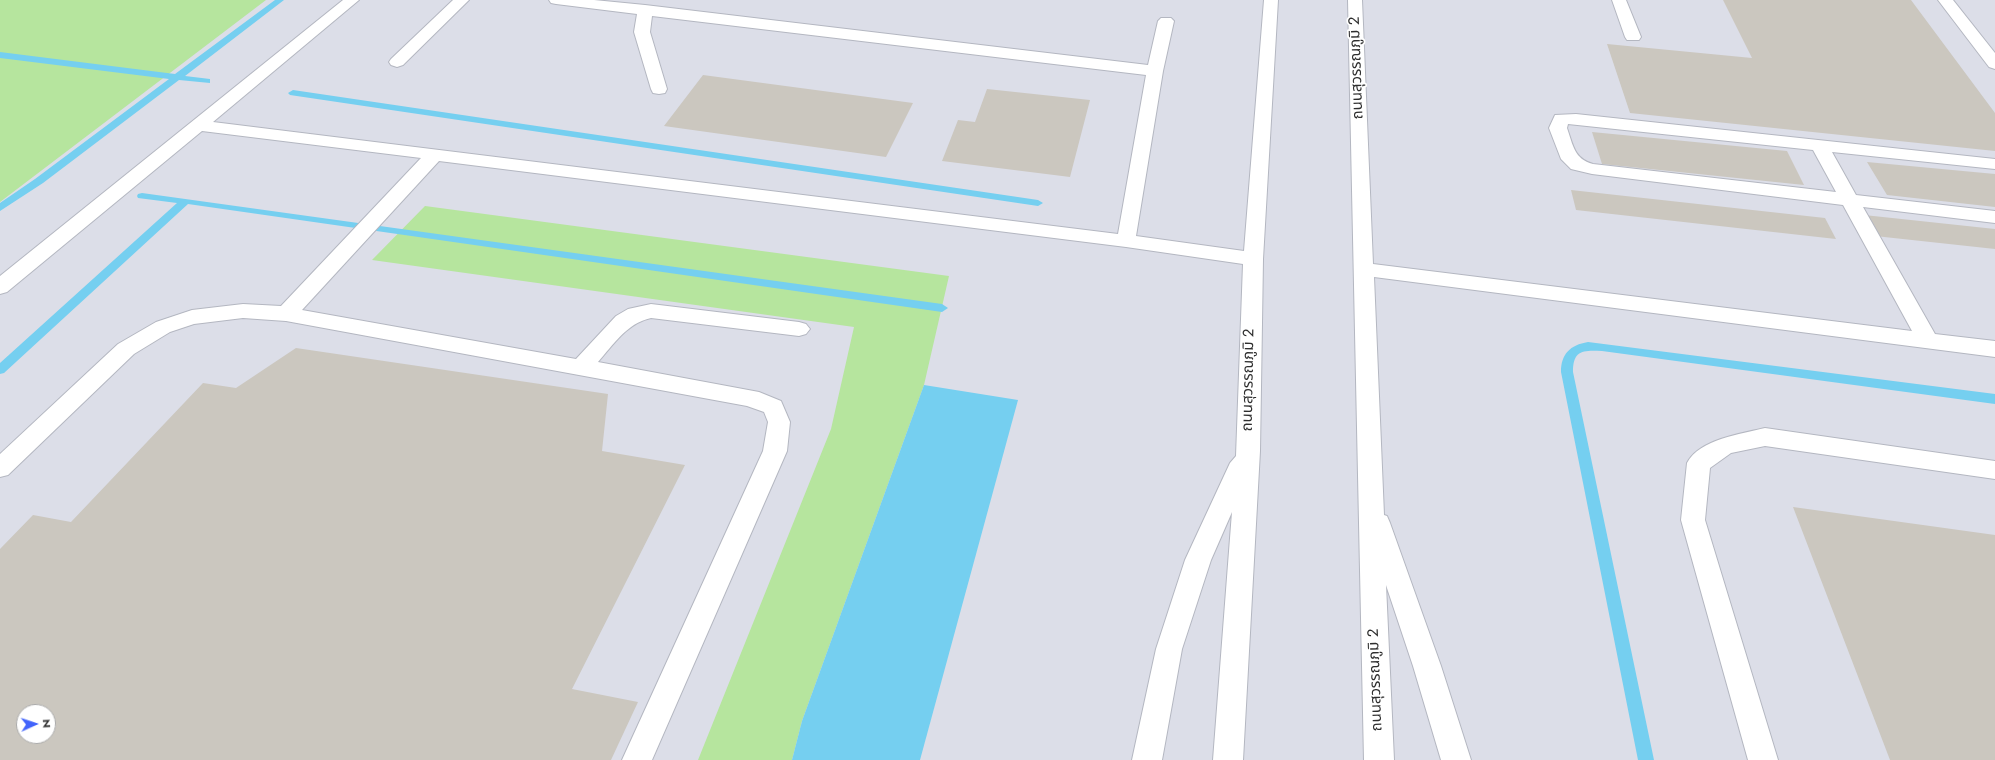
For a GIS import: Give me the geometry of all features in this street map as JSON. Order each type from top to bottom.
[{"type":"street","points":[[0,286],[352,0]]},
{"type":"street","points":[[397,62],[462,0]]},
{"type":"street","points":[[556,0],[1155,70]]},
{"type":"street","name":"ถนนสุวรรณภูมิ 2","points":[[1228,760],[1248,451],[1253,259],[1271,0]]},
{"type":"street","name":"ถนนสุวรรณภูมิ 2","points":[[1355,0],[1379,760]]},
{"type":"street","points":[[1620,0],[1633,37]]},
{"type":"street","points":[[1946,0],[1995,64]]},
{"type":"street","points":[[645,10],[642,32],[646,50],[659,89]]},
{"type":"street","points":[[1126,241],[1155,70],[1166,21]]},
{"type":"street","points":[[1995,164],[1576,119],[1561,119],[1558,128],[1570,159],[1577,165],[1592,169],[1995,217]]},
{"type":"street","points":[[197,125],[1126,241],[1253,259]]},
{"type":"street","points":[[1820,146],[1928,341]]},
{"type":"street","points":[[286,314],[434,155]]},
{"type":"street","points":[[1364,269],[1995,350]]},
{"type":"street","points":[[0,468],[126,349],[163,327],[192,317],[243,311],[286,314],[581,367],[751,398],[773,407],[779,422],[774,451],[637,760]]},
{"type":"street","points":[[581,367],[623,321],[635,314],[651,311],[799,329]]},
{"type":"street","points":[[1763,760],[1693,520],[1699,463],[1725,446],[1765,437],[1995,470]]},
{"type":"street","points":[[1147,760],[1169,649],[1198,560],[1248,451]]},
{"type":"street","points":[[1370,502],[1427,666],[1456,760]]},
{"type":"shaded area","points":[[0,0],[1995,0],[1995,760],[0,760]]},
{"type":"green space","points":[[0,0],[266,0],[0,202]]},
{"type":"green space","points":[[425,206],[949,276],[924,385],[802,721],[792,760],[698,760],[831,429],[854,327],[372,260]]},
{"type":"water","points":[[924,385],[1018,400],[920,760],[792,760],[802,721]]},
{"type":"building","points":[[1723,0],[1911,0],[1995,113],[1995,151],[1630,113],[1607,44],[1752,58]]},
{"type":"building","points":[[703,75],[913,103],[886,157],[664,126]]},
{"type":"building","points":[[987,89],[1090,100],[1070,177],[942,161],[958,120],[975,122]]},
{"type":"building","points":[[1592,132],[1787,151],[1804,185],[1602,164]]},
{"type":"building","points":[[1867,162],[1995,174],[1995,207],[1887,195]]},
{"type":"building","points":[[1571,190],[1825,218],[1836,239],[1576,210]]},
{"type":"building","points":[[1864,215],[1995,229],[1995,249],[1875,236]]},
{"type":"building","points":[[296,348],[608,394],[602,451],[685,465],[572,689],[638,702],[611,760],[0,760],[0,549],[33,515],[71,522],[203,383],[236,388]]},
{"type":"building","points":[[1793,507],[1995,535],[1995,760],[1890,760]]},
{"type":"waterway","points":[[177,77],[280,0]]},
{"type":"waterway","points":[[0,55],[177,77]]},
{"type":"waterway","points":[[0,208],[22,191],[39,181],[177,77]]},
{"type":"waterway","points":[[177,77],[207,81]]},
{"type":"waterway","points":[[293,93],[1038,203]]},
{"type":"waterway","points":[[142,196],[186,201]]},
{"type":"waterway","points":[[0,370],[186,201]]},
{"type":"waterway","points":[[186,201],[942,308]]},
{"type":"waterway","points":[[1646,760],[1567,372],[1567,364],[1572,353],[1576,349],[1582,347],[1602,347],[1995,399]]}]
